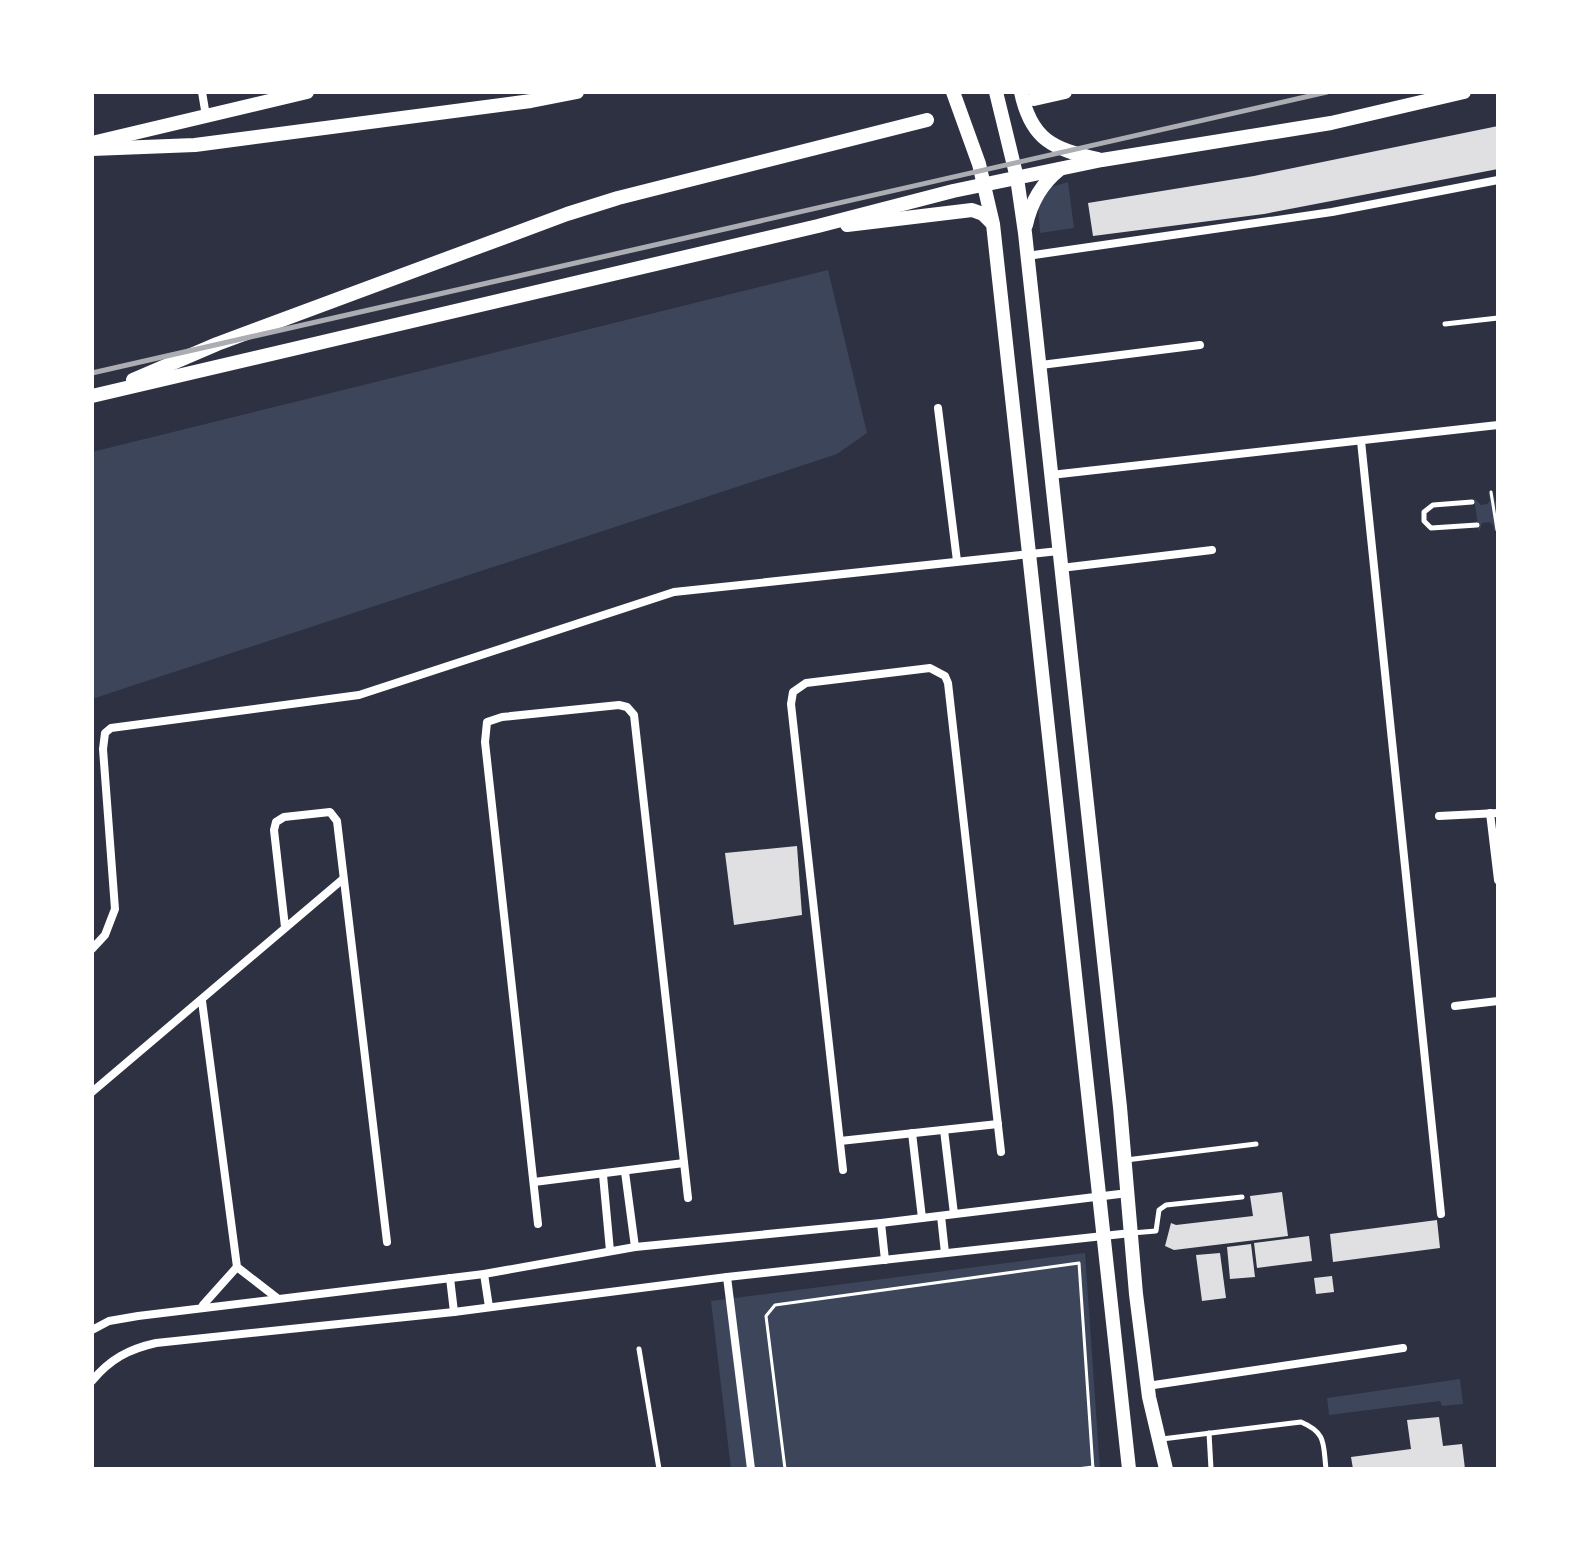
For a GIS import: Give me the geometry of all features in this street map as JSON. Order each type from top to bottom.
[{"type":"main road","points":[[92,143],[307,92]]},
{"type":"main road","points":[[92,149],[195,145],[531,101],[577,92]]},
{"type":"main road","points":[[953,92],[984,184],[993,224],[1129,1469]]},
{"type":"main road","points":[[996,92],[1017,178],[1025,233],[1147,1386],[1166,1469]]},
{"type":"main road","points":[[1065,92],[1028,95],[1029,119],[1043,139],[1059,149],[1102,160]]},
{"type":"main road","points":[[92,396],[818,226],[984,184],[1102,160],[1286,132],[1464,92]]},
{"type":"main road","points":[[107,393],[217,344],[567,214],[618,198],[927,120]]},
{"type":"main road","points":[[1025,233],[1035,198],[1049,178],[1062,168]]},
{"type":"main road","points":[[818,226],[972,210],[983,214],[993,224]]},
{"type":"street","points":[[202,92],[206,116]]},
{"type":"street","points":[[1027,256],[1332,212],[1498,180]]},
{"type":"street","points":[[1041,365],[1200,345]]},
{"type":"street","points":[[938,408],[957,561]]},
{"type":"street","points":[[1051,475],[1498,425]]},
{"type":"street","points":[[1361,441],[1441,1214]]},
{"type":"street","points":[[1061,568],[1212,550]]},
{"type":"street","points":[[92,949],[105,935],[115,909],[103,749],[105,733],[111,728],[359,695],[674,592],[1059,551]]},
{"type":"street","points":[[843,1170],[791,698],[797,687],[806,683],[930,668],[941,672],[948,683],[1001,1152]]},
{"type":"street","points":[[538,1224],[485,742],[487,722],[502,717],[619,705],[627,707],[634,715],[688,1198]]},
{"type":"street","points":[[285,927],[274,830],[279,819],[326,811],[333,814],[337,821],[387,1242]]},
{"type":"street","points":[[1439,816],[1494,813],[1498,880]]},
{"type":"street","points":[[92,1092],[343,879]]},
{"type":"street","points":[[202,1001],[237,1267],[277,1298]]},
{"type":"street","points":[[1455,1006],[1498,1001]]},
{"type":"street","points":[[840,1141],[998,1124]]},
{"type":"street","points":[[944,1130],[954,1214]]},
{"type":"street","points":[[912,1133],[922,1218]]},
{"type":"street","points":[[534,1182],[684,1163]]},
{"type":"street","points":[[625,1172],[635,1247]]},
{"type":"street","points":[[603,1175],[610,1251]]},
{"type":"street","points":[[92,1330],[109,1321],[202,1306],[484,1274],[635,1247],[881,1223],[1128,1193]]},
{"type":"street","points":[[941,1216],[945,1253]]},
{"type":"street","points":[[881,1223],[885,1260]]},
{"type":"street","points":[[92,1381],[102,1368],[117,1357],[156,1343],[454,1312],[727,1277],[1131,1233]]},
{"type":"street","points":[[202,1306],[237,1267]]},
{"type":"street","points":[[484,1274],[489,1307]]},
{"type":"street","points":[[727,1277],[751,1469]]},
{"type":"street","points":[[450,1278],[454,1312]]},
{"type":"street","points":[[1147,1386],[1403,1348]]},
{"type":"lane","points":[[1445,324],[1498,318]]},
{"type":"lane","points":[[1472,502],[1433,505],[1424,512],[1424,521],[1431,528],[1438,529],[1477,525]]},
{"type":"lane","points":[[1125,1160],[1256,1144]]},
{"type":"lane","points":[[1131,1233],[1156,1231],[1159,1210],[1166,1205],[1242,1197]]},
{"type":"lane","points":[[639,1349],[659,1469]]},
{"type":"lane","points":[[1159,1439],[1301,1422],[1323,1437],[1326,1469]]},
{"type":"lane","points":[[1209,1433],[1211,1469]]},
{"type":"path","points":[[1491,492],[1497,530]]},
{"type":"path","points":[[785,1469],[766,1316],[775,1305],[1079,1263],[1093,1468],[1077,1469]]},
{"type":"shaded area","points":[[1068,182],[1074,228],[1040,233],[1038,204],[1048,188]]},
{"type":"shaded area","points":[[828,270],[867,433],[837,454],[92,699],[92,452]]},
{"type":"shaded area","points":[[1493,492],[1498,502],[1498,530],[1494,531],[1489,522],[1482,523],[1479,532],[1474,498],[1481,505],[1487,504],[1490,501],[1488,493]]},
{"type":"shaded area","points":[[1085,1253],[1100,1469],[731,1469],[711,1301]]},
{"type":"shaded area","points":[[1460,1379],[1463,1404],[1442,1406],[1440,1401],[1329,1415],[1327,1398]]},
{"type":"building","points":[[1498,126],[1498,169],[1264,214],[1093,236],[1088,203],[1254,176]]},
{"type":"building","points":[[797,846],[802,915],[734,925],[725,853]]},
{"type":"building","points":[[1282,1192],[1288,1236],[1174,1250],[1165,1246],[1171,1223],[1176,1225],[1253,1216],[1250,1196]]},
{"type":"building","points":[[1437,1220],[1440,1248],[1333,1262],[1330,1234]]},
{"type":"building","points":[[1309,1236],[1312,1261],[1257,1268],[1254,1243]]},
{"type":"building","points":[[1251,1244],[1255,1277],[1230,1279],[1227,1247]]},
{"type":"building","points":[[1220,1253],[1226,1298],[1202,1301],[1196,1255]]},
{"type":"building","points":[[1332,1276],[1334,1292],[1316,1294],[1314,1278]]},
{"type":"building","points":[[1439,1417],[1443,1446],[1462,1444],[1465,1469],[1353,1469],[1351,1457],[1411,1449],[1407,1420]]},
{"type":"railway","points":[[92,373],[1327,92]]}]
